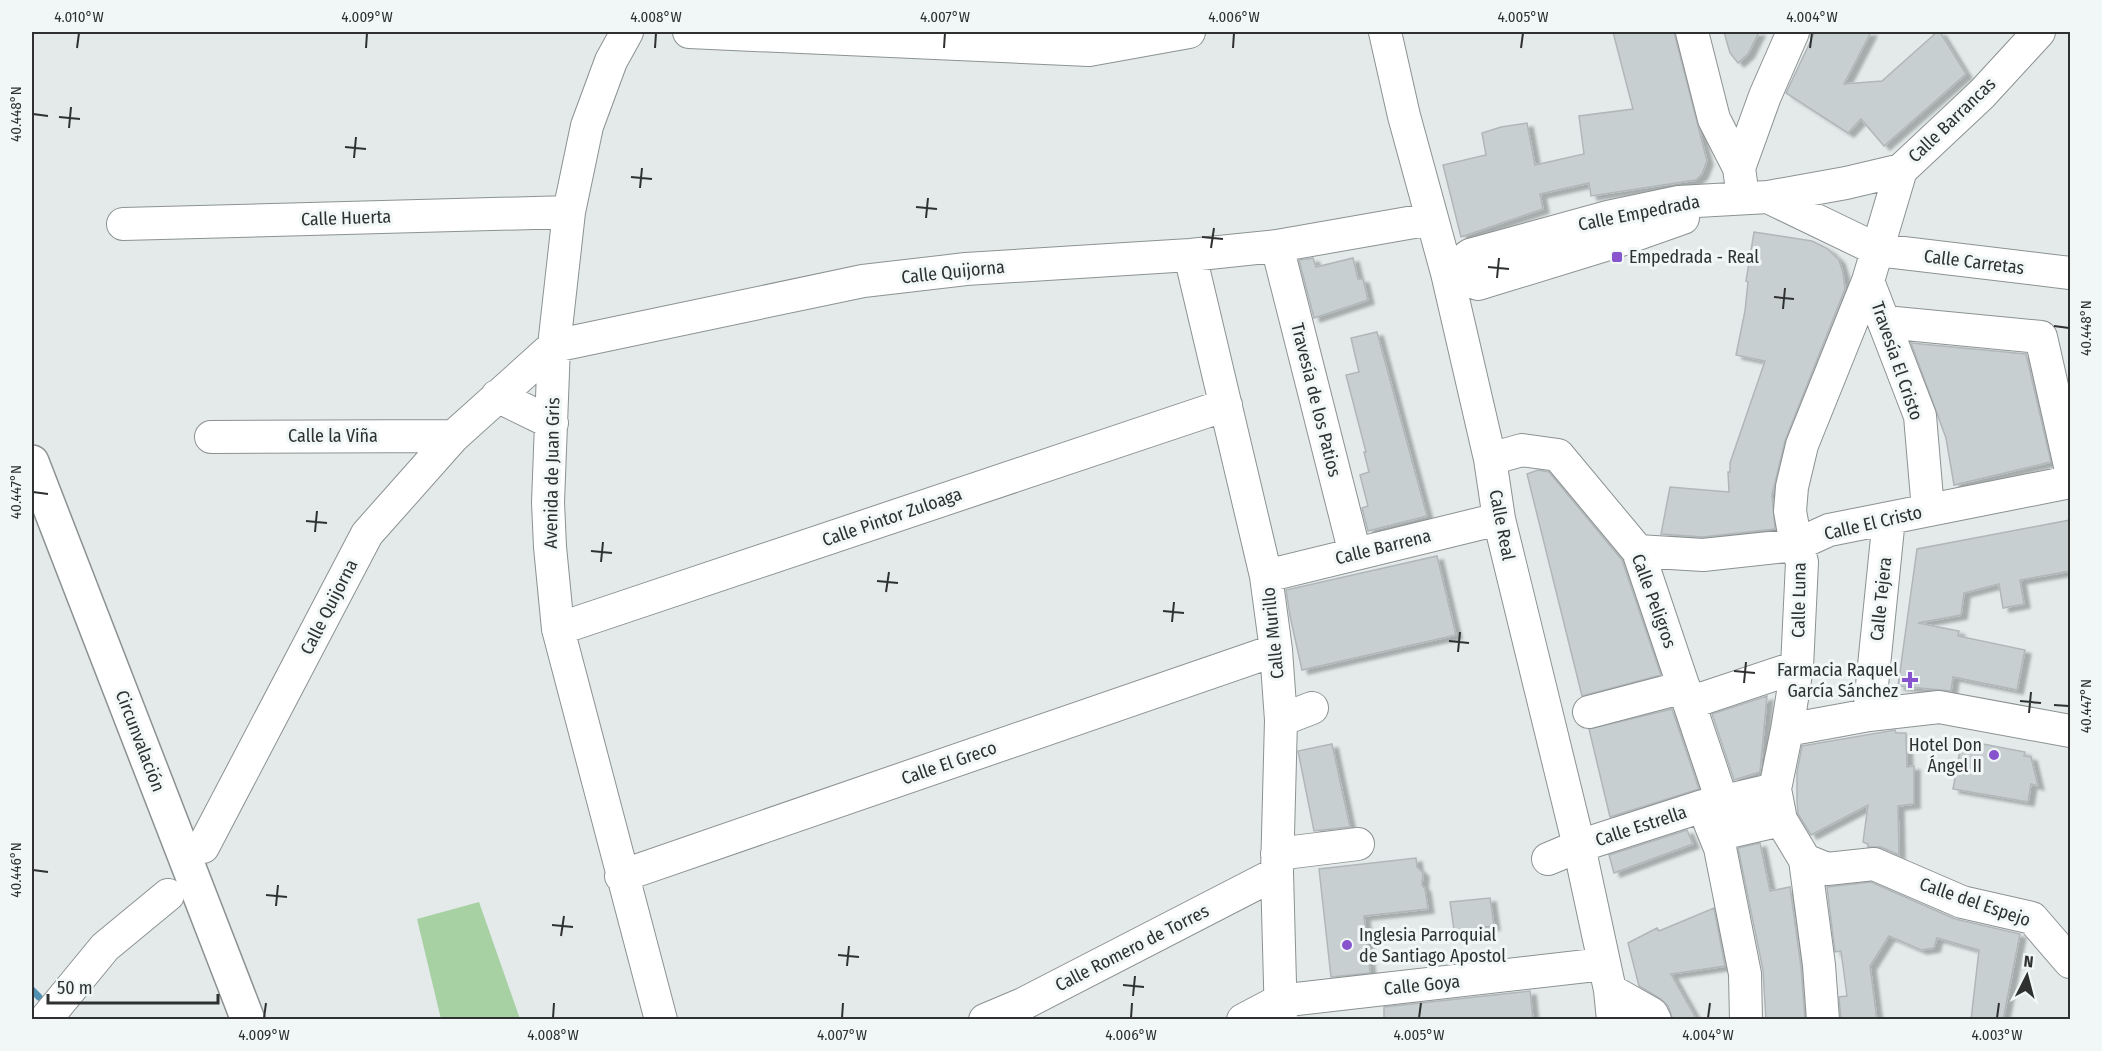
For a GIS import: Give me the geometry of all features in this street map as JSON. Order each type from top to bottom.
[{"type":"highway","name":"Circunvalación","points":[[32,462],[248,1020]]},
{"type":"street","name":"Avenida de Juan Gris","points":[[627,32],[611,61],[587,126],[569,212],[554,346],[548,502],[558,629],[621,876],[661,1020]]},
{"type":"street","points":[[689,32],[911,37],[1089,50],[1189,32]]},
{"type":"street","name":"Calle Real","points":[[1385,32],[1431,219],[1447,273],[1490,459],[1499,519],[1579,846],[1609,991]]},
{"type":"street","points":[[1692,32],[1714,119],[1750,187],[1878,250],[1901,170]]},
{"type":"street","points":[[1750,187],[1765,96],[1793,32]]},
{"type":"street","name":"Calle Barrancas","points":[[1750,187],[1846,183],[1901,170],[1982,94],[2039,32]]},
{"type":"street","points":[[1714,119],[1737,112],[1765,96]]},
{"type":"street","name":"Calle Empedrada","points":[[1447,273],[1470,255],[1560,229],[1750,187]]},
{"type":"street","name":"Calle Huerta","points":[[123,224],[569,212]]},
{"type":"street","name":"Calle Quijorna","points":[[203,847],[367,534],[454,436],[554,346],[863,282],[966,269],[1190,255],[1277,246],[1431,219]]},
{"type":"street","name":"Travesía de los Patios","points":[[1277,246],[1355,554]]},
{"type":"street","name":"Calle Carretas","points":[[1878,250],[2070,273]]},
{"type":"street","name":"Travesía El Cristo","points":[[1878,250],[1868,281],[1920,416],[1928,510]]},
{"type":"street","name":"Calle Murillo","points":[[1190,255],[1266,576],[1276,650],[1281,720],[1277,864],[1280,1010]]},
{"type":"street","name":"Calle Luna","points":[[1775,789],[1797,667],[1802,562],[1796,545],[1791,503],[1792,487],[1802,445],[1868,281]]},
{"type":"street","points":[[1885,322],[2041,337],[2070,466]]},
{"type":"street","points":[[497,396],[552,423]]},
{"type":"street","name":"Calle Pintor Zuloaga","points":[[558,629],[1226,405]]},
{"type":"street","name":"Calle la Viña","points":[[212,437],[454,436]]},
{"type":"street","name":"Calle Peligros","points":[[1490,459],[1522,450],[1558,455],[1638,551],[1687,695],[1712,803],[1716,835]]},
{"type":"street","name":"Calle El Cristo","points":[[1638,551],[1703,555],[1796,545],[1829,530],[2070,482]]},
{"type":"street","name":"Calle Tejera","points":[[1869,715],[1889,518]]},
{"type":"street","name":"Calle Barrena","points":[[1266,576],[1499,519]]},
{"type":"street","name":"Calle El Greco","points":[[621,876],[1276,650]]},
{"type":"street","points":[[1589,712],[1687,695],[1797,667]]},
{"type":"street","points":[[1787,730],[1869,715],[1939,707],[2070,731]]},
{"type":"street","points":[[1281,720],[1312,708]]},
{"type":"street","points":[[1775,789],[1781,820],[1805,860],[1819,965],[1823,1020]]},
{"type":"street","name":"Calle Estrella","points":[[1548,859],[1579,846],[1712,803],[1775,789]]},
{"type":"street","points":[[1746,1020],[1745,974],[1716,835],[1781,820]]},
{"type":"street","points":[[1277,864],[1358,844]]},
{"type":"street","name":"Calle del Espejo","points":[[1805,860],[1827,869],[1874,864],[1962,902],[2032,918],[2070,962]]},
{"type":"street","name":"Calle Romero de Torres","points":[[985,1020],[1023,1004],[1277,864]]},
{"type":"street","points":[[45,1020],[105,947],[168,895]]},
{"type":"street","points":[[1609,991],[1652,1014],[1655,1020]]},
{"type":"street","name":"Calle Goya","points":[[1243,1020],[1280,1010],[1609,991]]},
{"type":"green space","points":[[479,902],[520,1019],[441,1019],[417,919]]},
{"type":"building","points":[[1613,32],[1674,32],[1707,161],[1702,174],[1696,180],[1591,196],[1589,183],[1540,194],[1543,209],[1461,237],[1443,165],[1486,155],[1482,133],[1527,123],[1535,165],[1584,154],[1579,116],[1633,109]]},
{"type":"building","points":[[1724,32],[1759,32],[1748,54],[1738,63],[1730,53]]},
{"type":"building","points":[[1815,32],[1871,32],[1844,84],[1882,81],[1937,32],[1940,32],[1966,74],[1884,146],[1861,119],[1848,133],[1786,93]]},
{"type":"building","points":[[1754,232],[1812,241],[1828,249],[1839,260],[1845,289],[1785,441],[1772,495],[1775,529],[1703,537],[1661,534],[1670,487],[1729,492],[1730,463],[1765,361],[1736,355],[1745,311],[1748,282],[1746,281]]},
{"type":"building","points":[[1313,258],[1316,267],[1353,258],[1358,279],[1363,279],[1368,300],[1314,318],[1299,260]]},
{"type":"building","points":[[1377,332],[1427,516],[1368,531],[1362,508],[1368,506],[1360,475],[1369,472],[1346,375],[1359,372],[1351,338]]},
{"type":"building","points":[[1911,343],[2026,354],[2051,462],[1954,485],[1946,438]]},
{"type":"building","points":[[1538,470],[1549,472],[1622,560],[1661,675],[1582,696],[1527,474]]},
{"type":"building","points":[[2070,520],[2070,571],[2020,580],[2024,604],[2003,608],[1999,584],[1964,593],[1961,615],[1918,623],[1959,631],[1958,636],[2025,650],[2017,690],[1953,677],[1951,691],[1898,686],[1917,549]]},
{"type":"building","points":[[1437,556],[1456,635],[1302,670],[1286,590]]},
{"type":"building","points":[[1767,696],[1760,772],[1734,780],[1712,714]]},
{"type":"building","points":[[1672,709],[1699,789],[1610,817],[1589,729]]},
{"type":"building","points":[[1895,730],[1896,733],[1906,733],[1907,767],[1914,766],[1914,804],[1898,806],[1899,855],[1881,847],[1868,847],[1868,844],[1863,842],[1868,805],[1811,835],[1798,814],[1797,772],[1802,746]]},
{"type":"building","points":[[1962,740],[2025,752],[2024,756],[2031,757],[2038,786],[2031,784],[2028,802],[1953,789]]},
{"type":"building","points":[[1332,744],[1350,827],[1314,831],[1298,751]]},
{"type":"building","points":[[1687,830],[1693,844],[1614,873],[1609,855]]},
{"type":"building","points":[[1760,843],[1770,891],[1790,887],[1801,967],[1805,1020],[1766,1020],[1763,970],[1738,848]]},
{"type":"building","name":"Inglesia Parroquial de Santiago Apostol","points":[[1416,858],[1417,867],[1423,873],[1422,885],[1425,889],[1428,909],[1364,916],[1370,973],[1331,977],[1319,869]]},
{"type":"building","points":[[1871,882],[1955,919],[2020,934],[2003,1020],[1971,1020],[1979,950],[1937,938],[1934,948],[1921,950],[1889,936],[1870,966],[1877,1020],[1841,1020],[1839,997],[1847,996],[1841,951],[1835,952],[1827,887]]},
{"type":"building","points":[[1490,898],[1494,926],[1477,928],[1478,934],[1455,937],[1450,902]]},
{"type":"building","points":[[1714,908],[1725,966],[1671,974],[1697,1020],[1673,1020],[1668,1006],[1661,999],[1639,986],[1628,943],[1657,928],[1659,931]]},
{"type":"building","points":[[1530,991],[1533,1020],[1384,1020],[1384,1007]]},
{"type":"waterway","points":[[32,990],[39,997]]},
{"type":"place","name":"Empedrada - Real","points":[[1617,257]]},
{"type":"place","name":"Farmacia Raquel García Sánchez","points":[[1910,680]]},
{"type":"place","name":"Hotel Don Ángel II","points":[[1994,755]]},
{"type":"place","name":"Inglesia Parroquial de Santiago Apostol","points":[[1347,945]]}]
